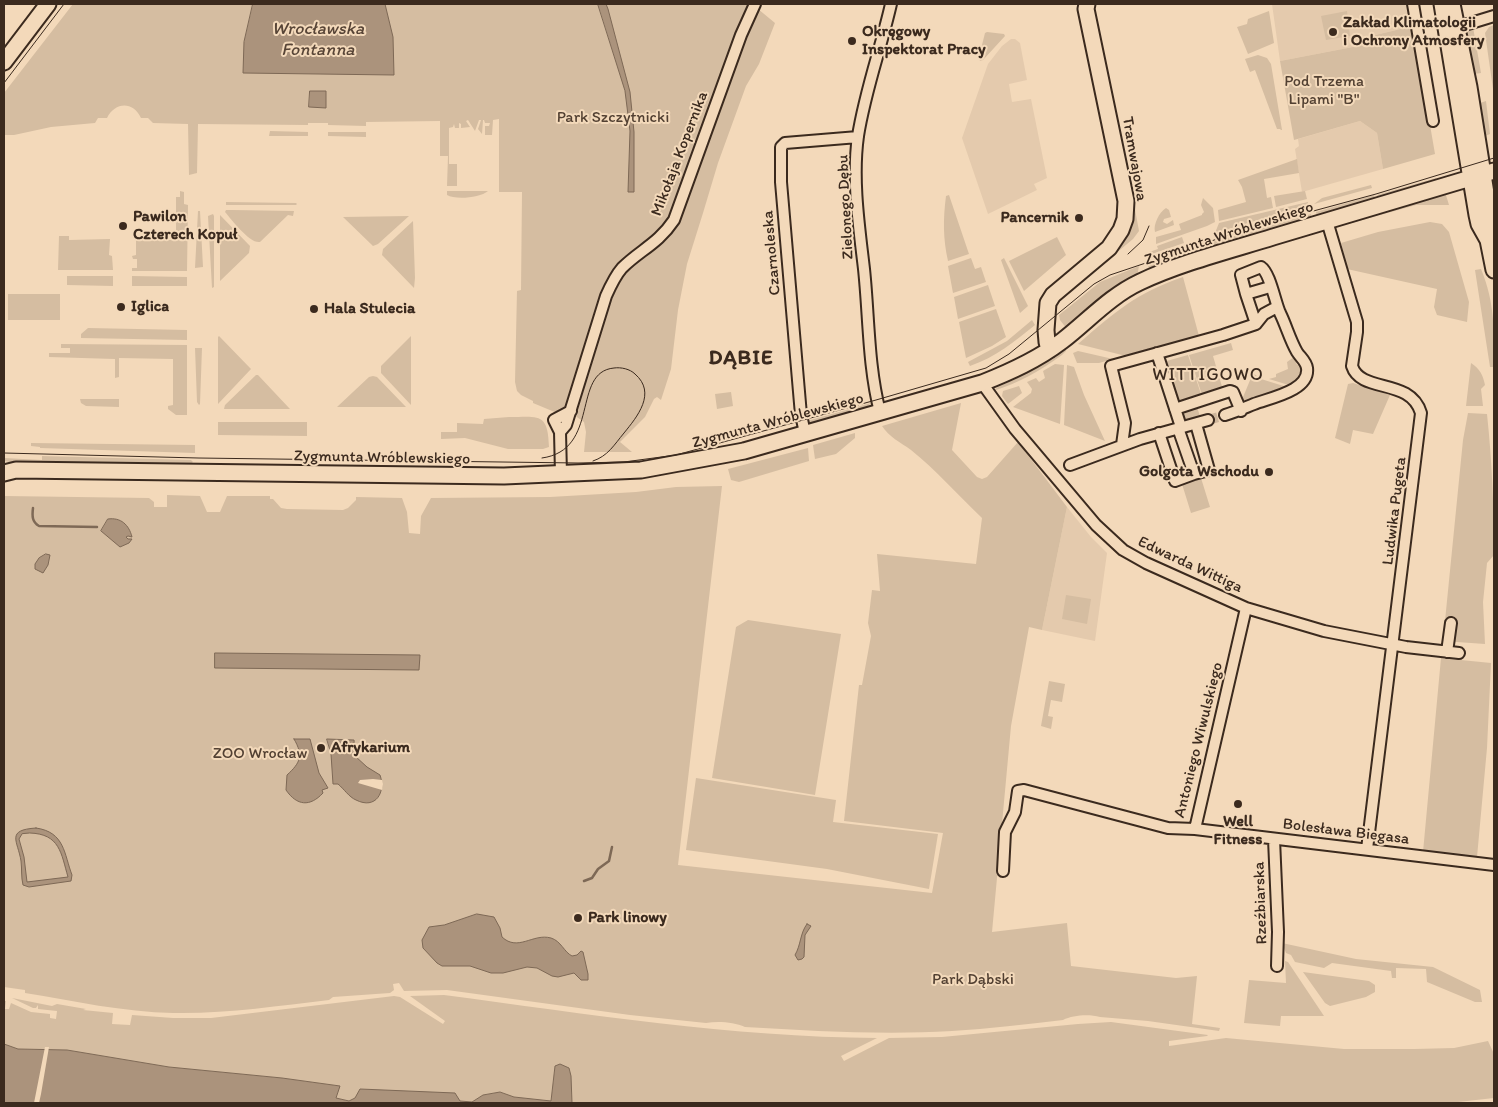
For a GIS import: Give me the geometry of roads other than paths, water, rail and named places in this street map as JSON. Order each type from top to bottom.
[{"type":"main road","points":[[4,62],[48,4]]},
{"type":"main road","name":"Tramwajowa","points":[[1049,350],[1046,313],[1050,299],[1109,248],[1121,230],[1126,208],[1086,9],[1087,4]]},
{"type":"main road","points":[[1442,4],[1490,212],[1488,240],[1494,270]]},
{"type":"main road","points":[[1452,4],[1458,27],[1482,175]]},
{"type":"main road","name":"Zygmunta Wróblewskiego","points":[[8,469],[504,476],[613,472],[661,467],[744,451],[982,383],[1018,368],[1068,337],[1111,299],[1139,282],[1228,250],[1482,175]]},
{"type":"street","name":"Mikołaja Kopernika","points":[[560,432],[566,425],[571,411],[606,296],[621,269],[665,233],[674,220],[755,4]]},
{"type":"street","name":"Zielonego Dębu","points":[[880,412],[875,393],[860,233],[857,172],[858,137],[870,79],[891,4]]},
{"type":"street","points":[[1413,4],[1433,121]]},
{"type":"street","points":[[1458,27],[1494,16]]},
{"type":"street","name":"Czarnoleska","points":[[805,433],[801,415],[781,182],[782,147],[785,143],[858,137]]},
{"type":"street","name":"Ludwika Pugeta","points":[[1327,221],[1357,322],[1352,366],[1354,371],[1364,380],[1408,394],[1419,406],[1421,413],[1367,849]]},
{"type":"street","points":[[1225,415],[1241,411],[1253,404],[1286,393],[1306,377],[1307,368],[1305,362],[1297,352],[1277,307],[1264,270],[1261,267],[1241,275],[1256,324]]},
{"type":"street","points":[[1246,294],[1270,287]]},
{"type":"street","points":[[1122,445],[1125,423],[1111,366],[1256,324],[1264,314],[1277,307]]},
{"type":"street","points":[[1157,353],[1194,474]]},
{"type":"street","name":"Edwarda Wittiga","points":[[982,383],[1024,439],[1090,519],[1123,550],[1146,563],[1246,608],[1324,630],[1393,644],[1459,653]]},
{"type":"street","points":[[1175,408],[1230,391],[1233,392],[1241,411]]},
{"type":"street","name":"Mikołaja Kopernika","points":[[561,474],[560,432],[554,420],[571,411]]},
{"type":"street","points":[[1070,465],[1122,445],[1208,420]]},
{"type":"street","points":[[1159,433],[1175,480],[1209,470],[1196,424]]},
{"type":"street","name":"Antoniego Wiwulskiego","points":[[1003,871],[1005,832],[1015,812],[1018,791],[1024,790],[1168,828],[1195,829],[1246,608]]},
{"type":"street","points":[[1447,652],[1451,623]]},
{"type":"street","name":"Bolesława Biegasa","points":[[1195,829],[1494,864]]},
{"type":"street","name":"Rzeźbiarska","points":[[1274,839],[1278,932],[1277,966]]},
{"type":"water","name":"Wrocławska Fontanna","points":[[253,4],[385,4],[393,37],[394,75],[243,73],[244,42]]},
{"type":"water","points":[[598,4],[606,4],[608,9],[630,92],[634,132],[634,192],[628,192],[630,131],[625,91]]},
{"type":"water","points":[[310,91],[326,91],[326,108],[309,107]]},
{"type":"water","points":[[108,519],[117,519],[127,526],[132,537],[126,537],[132,539],[129,543],[120,547],[101,531]]},
{"type":"water","points":[[46,554],[50,555],[48,565],[43,573],[35,569],[35,564],[39,558]]},
{"type":"water","points":[[215,653],[420,655],[419,670],[215,668]]},
{"type":"water","points":[[294,739],[310,739],[319,773],[328,788],[322,790],[323,793],[313,801],[299,802],[286,790],[287,775],[298,763],[300,755]]},
{"type":"water","points":[[327,739],[354,740],[355,756],[380,775],[382,787],[378,798],[369,803],[356,800],[338,784],[333,784],[331,754]]},
{"type":"water","points":[[26,829],[46,830],[58,839],[65,852],[72,875],[71,881],[29,887],[23,885],[21,861],[16,838],[20,831]],"holes":[[[22,834],[40,834],[48,837],[58,846],[68,877],[27,882],[24,857],[19,839]]]},
{"type":"water","points":[[477,914],[494,917],[502,937],[508,941],[520,943],[544,937],[551,938],[572,956],[577,955],[581,951],[583,952],[588,980],[581,980],[574,973],[558,977],[537,968],[527,967],[503,973],[491,973],[470,966],[442,966],[423,948],[422,940],[429,927],[444,925]]},
{"type":"water","points":[[807,924],[811,926],[805,935],[804,957],[798,960],[795,955]]},
{"type":"water","points":[[4,1044],[18,1049],[67,1050],[169,1067],[282,1078],[340,1086],[336,1098],[349,1101],[355,1098],[360,1089],[455,1093],[460,1101],[472,1102],[483,1095],[500,1092],[514,1097],[551,1101],[555,1066],[560,1064],[569,1068],[572,1103],[4,1103]]},
{"type":"waterway","points":[[33,508],[33,519],[39,526],[97,527]]},
{"type":"waterway","points":[[584,881],[592,878],[598,869],[609,861],[612,847]]},
{"type":"tunnel","points":[[1208,420],[1225,415]]},
{"type":"tram line","points":[[4,83],[64,4]]},
{"type":"tram line","points":[[4,453],[198,458],[578,463],[624,462],[676,455],[986,368],[1009,354],[1094,284],[1110,275],[1247,229],[1376,194],[1494,158]]},
{"type":"tram line","points":[[1128,254],[1143,240],[1149,226]]},
{"type":"tram line","points":[[542,458],[560,452],[572,441],[579,427],[593,383],[601,373],[614,368],[622,368],[633,372],[641,381],[644,389],[643,405],[614,446],[603,456],[593,461]]},
{"type":"place","name":"Zakład Klimatologii i Ochrony Atmosfery","points":[[1333,32]]},
{"type":"place","name":"Okręgowy Inspektorat Pracy","points":[[852,41]]},
{"type":"place","name":"Pancernik","points":[[1079,218]]},
{"type":"place","name":"Pawilon Czterech Kopuł","points":[[123,226]]},
{"type":"place","name":"Iglica","points":[[121,307]]},
{"type":"place","name":"Hala Stulecia","points":[[314,309]]},
{"type":"place","name":"Golgota Wschodu","points":[[1269,472]]},
{"type":"place","name":"Afrykarium","points":[[321,748]]},
{"type":"place","name":"Well Fitness","points":[[1238,804]]},
{"type":"place","name":"Park linowy","points":[[578,918]]},
{"type":"district","name":"DĄBIE","points":[[741,359]]},
{"type":"district","name":"WITTIGOWO","points":[[1208,375]]},
{"type":"park label","name":"Pod Trzema Lipami \"B\"","points":[[1324,91]]},
{"type":"park label","name":"Park Szczytnicki","points":[[613,118]]},
{"type":"park label","name":"ZOO Wrocław","points":[[260,754]]},
{"type":"park label","name":"Park Dąbski","points":[[973,980]]}]
